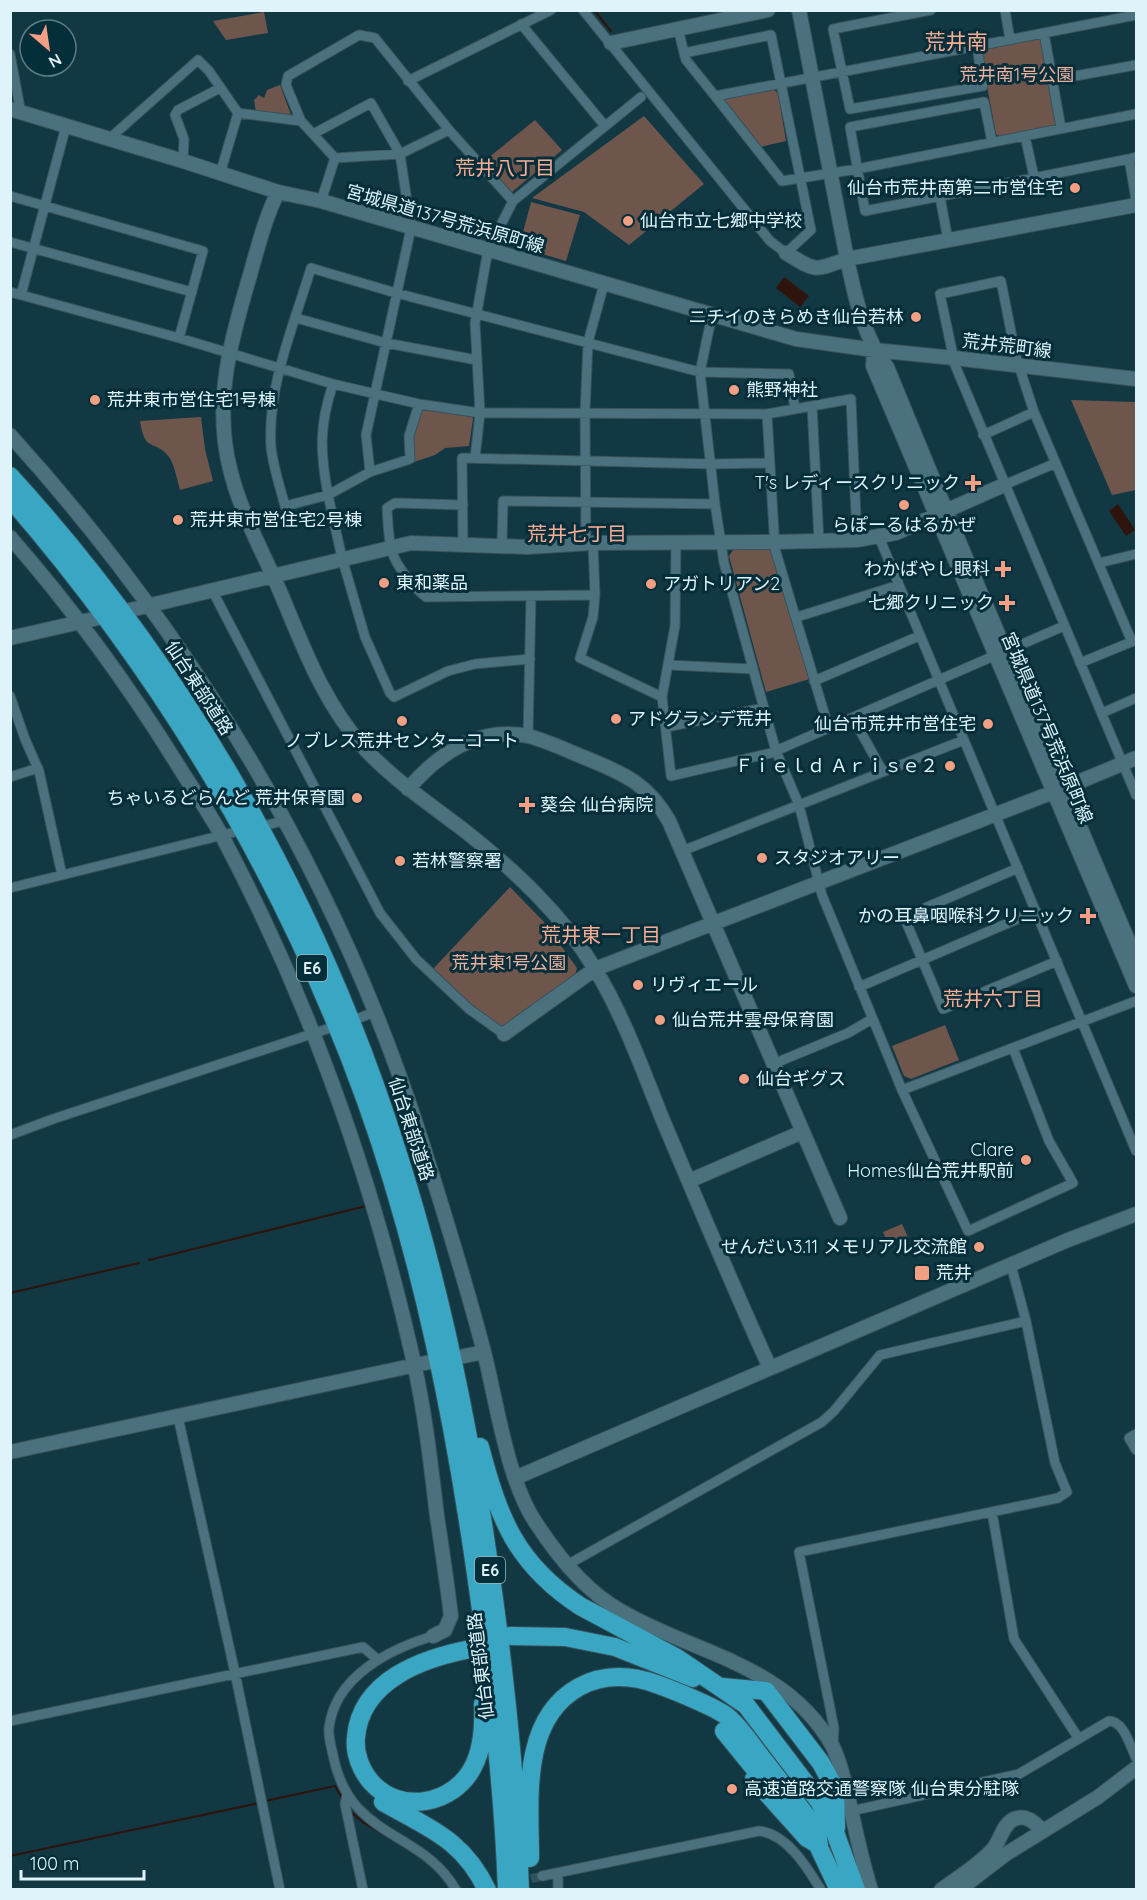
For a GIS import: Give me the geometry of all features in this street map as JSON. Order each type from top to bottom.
[{"type":"highway","name":"仙台東部道路","points":[[10,476],[78,556],[150,652],[204,732],[264,836],[295,896],[361,1048],[397,1149],[427,1254],[460,1395],[489,1565],[509,1728],[520,1890]]},
{"type":"highway","name":"仙台東部道路","points":[[10,498],[102,610],[190,739],[251,842],[307,956],[363,1093],[399,1207],[434,1344],[466,1505],[496,1730],[507,1890]]},
{"type":"highway","points":[[427,1254],[458,1351],[493,1496],[516,1545],[540,1575],[685,1680],[702,1704],[723,1719],[813,1834],[839,1890]]},
{"type":"highway","points":[[466,1505],[470,1570],[483,1693],[483,1731],[478,1755],[466,1778],[452,1792],[433,1800],[407,1802],[381,1792],[365,1774],[357,1752],[357,1727],[366,1704],[385,1683],[412,1667],[470,1645],[435,1650],[410,1659],[376,1681],[353,1711],[348,1746],[354,1769],[365,1787],[383,1802],[434,1830],[458,1848],[475,1867],[487,1890]]},
{"type":"highway","points":[[511,1640],[587,1648],[631,1660],[685,1680],[713,1694],[725,1718],[816,1829],[819,1845]]},
{"type":"highway","points":[[536,1883],[530,1797],[532,1761],[540,1733],[553,1710],[572,1691],[609,1677],[685,1680],[766,1691],[821,1763],[836,1789],[836,1835]]},
{"type":"highway","points":[[685,1680],[720,1687],[766,1691]]},
{"type":"highway","points":[[685,1680],[698,1708],[725,1718]]},
{"type":"highway","points":[[720,1687],[725,1718]]},
{"type":"highway","points":[[720,1687],[751,1702],[825,1798],[856,1890]]},
{"type":"highway","points":[[702,1704],[725,1718],[836,1835]]},
{"type":"street","points":[[408,81],[551,10]]},
{"type":"street","points":[[583,10],[770,241],[811,269],[847,259],[1137,205]]},
{"type":"street","points":[[611,43],[768,10]]},
{"type":"street","points":[[799,10],[847,259],[855,295],[874,350]]},
{"type":"street","points":[[931,10],[833,29],[850,109],[983,86],[976,46]]},
{"type":"street","points":[[1005,10],[1010,40]]},
{"type":"street","points":[[715,96],[1137,15]]},
{"type":"street","points":[[521,24],[605,126]]},
{"type":"street","points":[[678,28],[686,60],[782,181],[857,169],[1137,114]]},
{"type":"street","points":[[1044,33],[1061,128]]},
{"type":"street","points":[[335,158],[301,121],[286,85],[288,76],[358,35],[375,38],[449,130],[513,201]]},
{"type":"street","points":[[684,52],[771,35],[811,230],[786,253]]},
{"type":"street","points":[[10,54],[16,111]]},
{"type":"street","points":[[109,138],[198,60],[238,113],[301,121]]},
{"type":"street","points":[[1053,80],[1137,65]]},
{"type":"street","points":[[183,160],[184,139],[175,115],[178,110],[220,88]]},
{"type":"street","points":[[475,458],[480,412],[475,323],[488,250],[513,201],[641,97]]},
{"type":"street","points":[[992,142],[984,102],[850,127],[865,211],[1133,158],[1137,200]]},
{"type":"street","points":[[313,134],[371,103],[400,154],[411,228],[366,435],[370,472]]},
{"type":"street","name":"宮城県道137号荒浜原町線","points":[[16,111],[183,160],[278,192],[321,201],[796,339],[874,350],[887,367],[941,512],[1059,790],[1137,986]]},
{"type":"street","points":[[220,174],[238,113]]},
{"type":"street","points":[[21,295],[66,126]]},
{"type":"street","points":[[335,158],[400,154],[449,130]]},
{"type":"street","points":[[1025,136],[1034,177]]},
{"type":"street","points":[[321,201],[335,158]]},
{"type":"street","points":[[278,192],[266,221],[229,354],[222,408],[225,446],[237,493],[310,664],[330,704],[365,749],[408,789],[497,858],[535,892],[595,969],[641,1067],[770,1368]]},
{"type":"street","points":[[10,196],[203,251],[179,338]]},
{"type":"street","points":[[940,196],[948,240]]},
{"type":"street","points":[[10,242],[192,292]]},
{"type":"street","points":[[419,404],[409,436],[410,459],[370,472],[328,495],[285,506],[271,448],[273,404],[280,369],[311,268],[396,293],[700,372],[789,374],[795,409]]},
{"type":"street","points":[[1080,663],[1134,640],[1034,412],[1018,365],[1001,281],[940,294],[955,364],[1004,485],[1064,626],[1080,663],[1102,713],[1130,760],[1137,795]]},
{"type":"street","points":[[604,284],[588,342],[585,503],[595,595],[593,617],[580,658],[663,697]]},
{"type":"street","points":[[10,292],[179,338],[333,384],[419,404],[480,412],[767,414],[851,399],[857,540]]},
{"type":"street","points":[[712,315],[700,372],[715,504],[724,563],[753,669],[776,751],[798,805],[822,895],[902,1090],[968,1231],[1073,1183],[1049,1141],[1013,1048]]},
{"type":"street","points":[[296,318],[386,343],[477,360]]},
{"type":"street","name":"荒井荒町線","points":[[874,350],[1137,379]]},
{"type":"street","points":[[333,384],[326,403],[321,456],[328,495],[342,558],[365,637],[390,693],[394,697],[448,671],[475,664],[530,659]]},
{"type":"street","points":[[812,406],[819,541]]},
{"type":"street","points":[[983,435],[1034,412]]},
{"type":"street","points":[[767,414],[778,560],[829,729]]},
{"type":"street","points":[[10,435],[85,520],[149,605],[222,712],[284,821],[347,947],[375,1012],[411,1107],[484,1352],[515,1478],[532,1518],[554,1550],[581,1581],[617,1610],[766,1678],[794,1700],[813,1720],[833,1747]]},
{"type":"street","points":[[463,544],[462,458],[711,464],[769,463]]},
{"type":"street","points":[[130,610],[411,543],[527,547],[589,543],[857,540],[879,537],[896,533],[1056,463]]},
{"type":"street","points":[[502,546],[502,501],[715,504]]},
{"type":"street","points":[[463,505],[395,503],[387,508],[394,558],[417,590],[426,597],[595,595]]},
{"type":"street","points":[[10,537],[81,622],[149,718],[221,835],[264,918],[315,1034],[367,1184],[380,1229],[414,1365],[430,1461],[451,1616],[445,1630],[400,1647],[377,1659],[343,1692],[328,1730],[346,1799],[363,1890]]},
{"type":"street","points":[[879,537],[1137,1151]]},
{"type":"street","points":[[676,543],[675,626],[663,697],[671,776],[776,751],[1064,626]]},
{"type":"street","points":[[1100,563],[1137,554]]},
{"type":"street","points":[[797,617],[899,585]]},
{"type":"street","points":[[212,590],[380,913],[416,959],[469,1009],[504,1034],[595,969],[1059,790],[1130,760]]},
{"type":"street","points":[[528,736],[531,596]]},
{"type":"street","points":[[10,638],[98,618]]},
{"type":"street","points":[[814,681],[919,636]]},
{"type":"street","points":[[668,666],[753,669]]},
{"type":"street","points":[[10,696],[38,768],[62,875]]},
{"type":"street","points":[[1102,713],[1137,698]]},
{"type":"street","points":[[666,727],[764,708]]},
{"type":"street","points":[[853,718],[883,772]]},
{"type":"street","points":[[408,789],[437,759],[461,744],[481,737],[498,735],[528,736],[598,763],[637,782],[662,808],[840,1218]]},
{"type":"street","points":[[682,851],[964,741]]},
{"type":"street","points":[[10,777],[38,768]]},
{"type":"street","name":"宮城県道137号荒浜原町線","points":[[1059,790],[1137,958]]},
{"type":"street","points":[[267,825],[284,821]]},
{"type":"street","points":[[10,888],[235,832]]},
{"type":"street","points":[[1018,868],[904,917],[943,1009],[1058,961]]},
{"type":"street","points":[[859,987],[1036,911]]},
{"type":"street","points":[[902,1090],[1137,1001]]},
{"type":"street","points":[[359,1018],[375,1012]]},
{"type":"street","points":[[773,1064],[848,1033],[872,1019]]},
{"type":"street","points":[[10,1135],[330,1028]]},
{"type":"street","points":[[689,1181],[802,1132]]},
{"type":"street","points":[[515,1478],[1081,1235],[1137,1214]]},
{"type":"street","points":[[871,1890],[833,1747],[834,1728],[799,1552],[1058,1498],[1067,1492],[1055,1463],[1026,1321],[1011,1265]]},
{"type":"street","points":[[567,1565],[822,1422],[834,1411],[880,1355],[1026,1321]]},
{"type":"street","points":[[464,1356],[484,1352]]},
{"type":"street","points":[[10,1452],[430,1362]]},
{"type":"street","points":[[178,1417],[235,1673],[279,1890]]},
{"type":"street","points":[[1137,1434],[1129,1438],[1137,1450]]},
{"type":"street","points":[[992,1512],[1014,1639],[1079,1739]]},
{"type":"street","points":[[10,1721],[363,1647],[377,1659]]},
{"type":"street","points":[[851,1811],[1019,1773],[1108,1721],[1114,1721],[1120,1726],[1137,1758]]},
{"type":"street","points":[[959,1890],[1006,1854],[1098,1797],[1137,1768]]},
{"type":"street","points":[[346,1799],[441,1868],[456,1890]]},
{"type":"street","points":[[941,1890],[989,1853],[996,1845],[1004,1828],[1014,1819],[1028,1818],[1042,1830]]},
{"type":"street","points":[[536,1883],[558,1873],[759,1831],[775,1836],[790,1849],[806,1865],[821,1890]]},
{"type":"street","points":[[558,1873],[558,1890]]},
{"type":"green space","points":[[264,12],[268,33],[226,40],[213,21]]},
{"type":"green space","name":"荒井南1号公園","points":[[1037,37],[1042,42],[1058,121],[1053,127],[1001,137],[996,134],[981,55],[985,49]]},
{"type":"green space","points":[[280,85],[291,115],[256,112],[254,100],[259,95],[264,98],[267,90]]},
{"type":"green space","points":[[773,89],[778,93],[786,141],[760,147],[723,103],[724,99]]},
{"type":"green space","points":[[644,116],[704,184],[629,245],[584,212],[532,198]]},
{"type":"green space","points":[[535,120],[562,150],[512,192],[483,162]]},
{"type":"green space","points":[[531,202],[580,215],[566,261],[519,247]]},
{"type":"green space","points":[[1071,400],[1136,402],[1136,490],[1112,495]]},
{"type":"green space","points":[[427,409],[471,414],[473,419],[469,446],[445,448],[435,455],[414,462],[412,439],[420,412]]},
{"type":"green space","points":[[201,417],[205,449],[213,481],[180,490],[169,457],[164,451],[147,442],[140,421]]},
{"type":"green space","points":[[769,548],[773,551],[813,678],[766,692],[729,556],[733,550]]},
{"type":"green space","name":"荒井東1号公園","points":[[510,887],[544,922],[577,968],[575,975],[503,1027],[473,1006],[433,969]]},
{"type":"green space","points":[[945,1025],[959,1060],[911,1079],[904,1076],[892,1046]]},
{"type":"green space","points":[[902,1224],[908,1237],[889,1246],[883,1232]]},
{"type":"shaded area","points":[[784,277],[809,296],[800,307],[776,288]]},
{"type":"shaded area","points":[[1118,504],[1135,530],[1126,536],[1109,511]]},
{"type":"waterway","points":[[594,10],[611,31]]},
{"type":"waterway","points":[[149,1260],[366,1206]]},
{"type":"waterway","points":[[10,1293],[139,1263]]},
{"type":"waterway","points":[[265,1801],[335,1786],[343,1800]]},
{"type":"waterway","points":[[10,1856],[259,1803]]},
{"type":"waterway","points":[[351,1812],[364,1823],[411,1851]]},
{"type":"tunnel","points":[[518,1882],[542,1876]]},
{"type":"place","name":"仙台市荒井南第二市営住宅","points":[[1075,188]]},
{"type":"place","name":"仙台市立七郷中学校","points":[[628,221]]},
{"type":"place","name":"ニチイのきらめき仙台若林","points":[[916,317]]},
{"type":"place","name":"熊野神社","points":[[734,390]]},
{"type":"place","name":"荒井東市営住宅1号棟","points":[[95,400]]},
{"type":"place","name":"T's レディースクリニック","points":[[973,483]]},
{"type":"place","name":"らぽーるはるかぜ","points":[[904,505]]},
{"type":"place","name":"荒井東市営住宅2号棟","points":[[178,520]]},
{"type":"place","name":"わかばやし眼科","points":[[1003,569]]},
{"type":"place","name":"東和薬品","points":[[384,583]]},
{"type":"place","name":"アガトリアン2","points":[[651,584]]},
{"type":"place","name":"七郷クリニック","points":[[1007,603]]},
{"type":"place","name":"アドグランデ荒井","points":[[616,719]]},
{"type":"place","name":"ノブレス荒井センターコート","points":[[402,721]]},
{"type":"place","name":"仙台市荒井市営住宅","points":[[988,724]]},
{"type":"place","name":"Ｆｉｅｌｄ Ａｒｉｓｅ２","points":[[950,766]]},
{"type":"place","name":"ちゃいるどらんど 荒井保育園","points":[[357,798]]},
{"type":"place","name":"葵会 仙台病院","points":[[527,805]]},
{"type":"place","name":"スタジオアリー","points":[[762,858]]},
{"type":"place","name":"若林警察署","points":[[400,861]]},
{"type":"place","name":"かの耳鼻咽喉科クリニック","points":[[1088,916]]},
{"type":"place","name":"リヴィエール","points":[[638,985]]},
{"type":"place","name":"仙台荒井雲母保育園","points":[[660,1020]]},
{"type":"place","name":"仙台ギグス","points":[[744,1079]]},
{"type":"place","name":"Clare Homes仙台荒井駅前","points":[[1026,1160]]},
{"type":"place","name":"せんだい3.11 メモリアル交流館","points":[[979,1247]]},
{"type":"place","name":"荒井","points":[[922,1273]]},
{"type":"place","name":"高速道路交通警察隊 仙台東分駐隊","points":[[732,1789]]},
{"type":"district","name":"荒井南","points":[[956,42]]},
{"type":"district","name":"荒井八丁目","points":[[505,168]]},
{"type":"district","name":"荒井七丁目","points":[[577,534]]},
{"type":"district","name":"荒井東一丁目","points":[[601,935]]},
{"type":"district","name":"荒井六丁目","points":[[993,999]]}]
